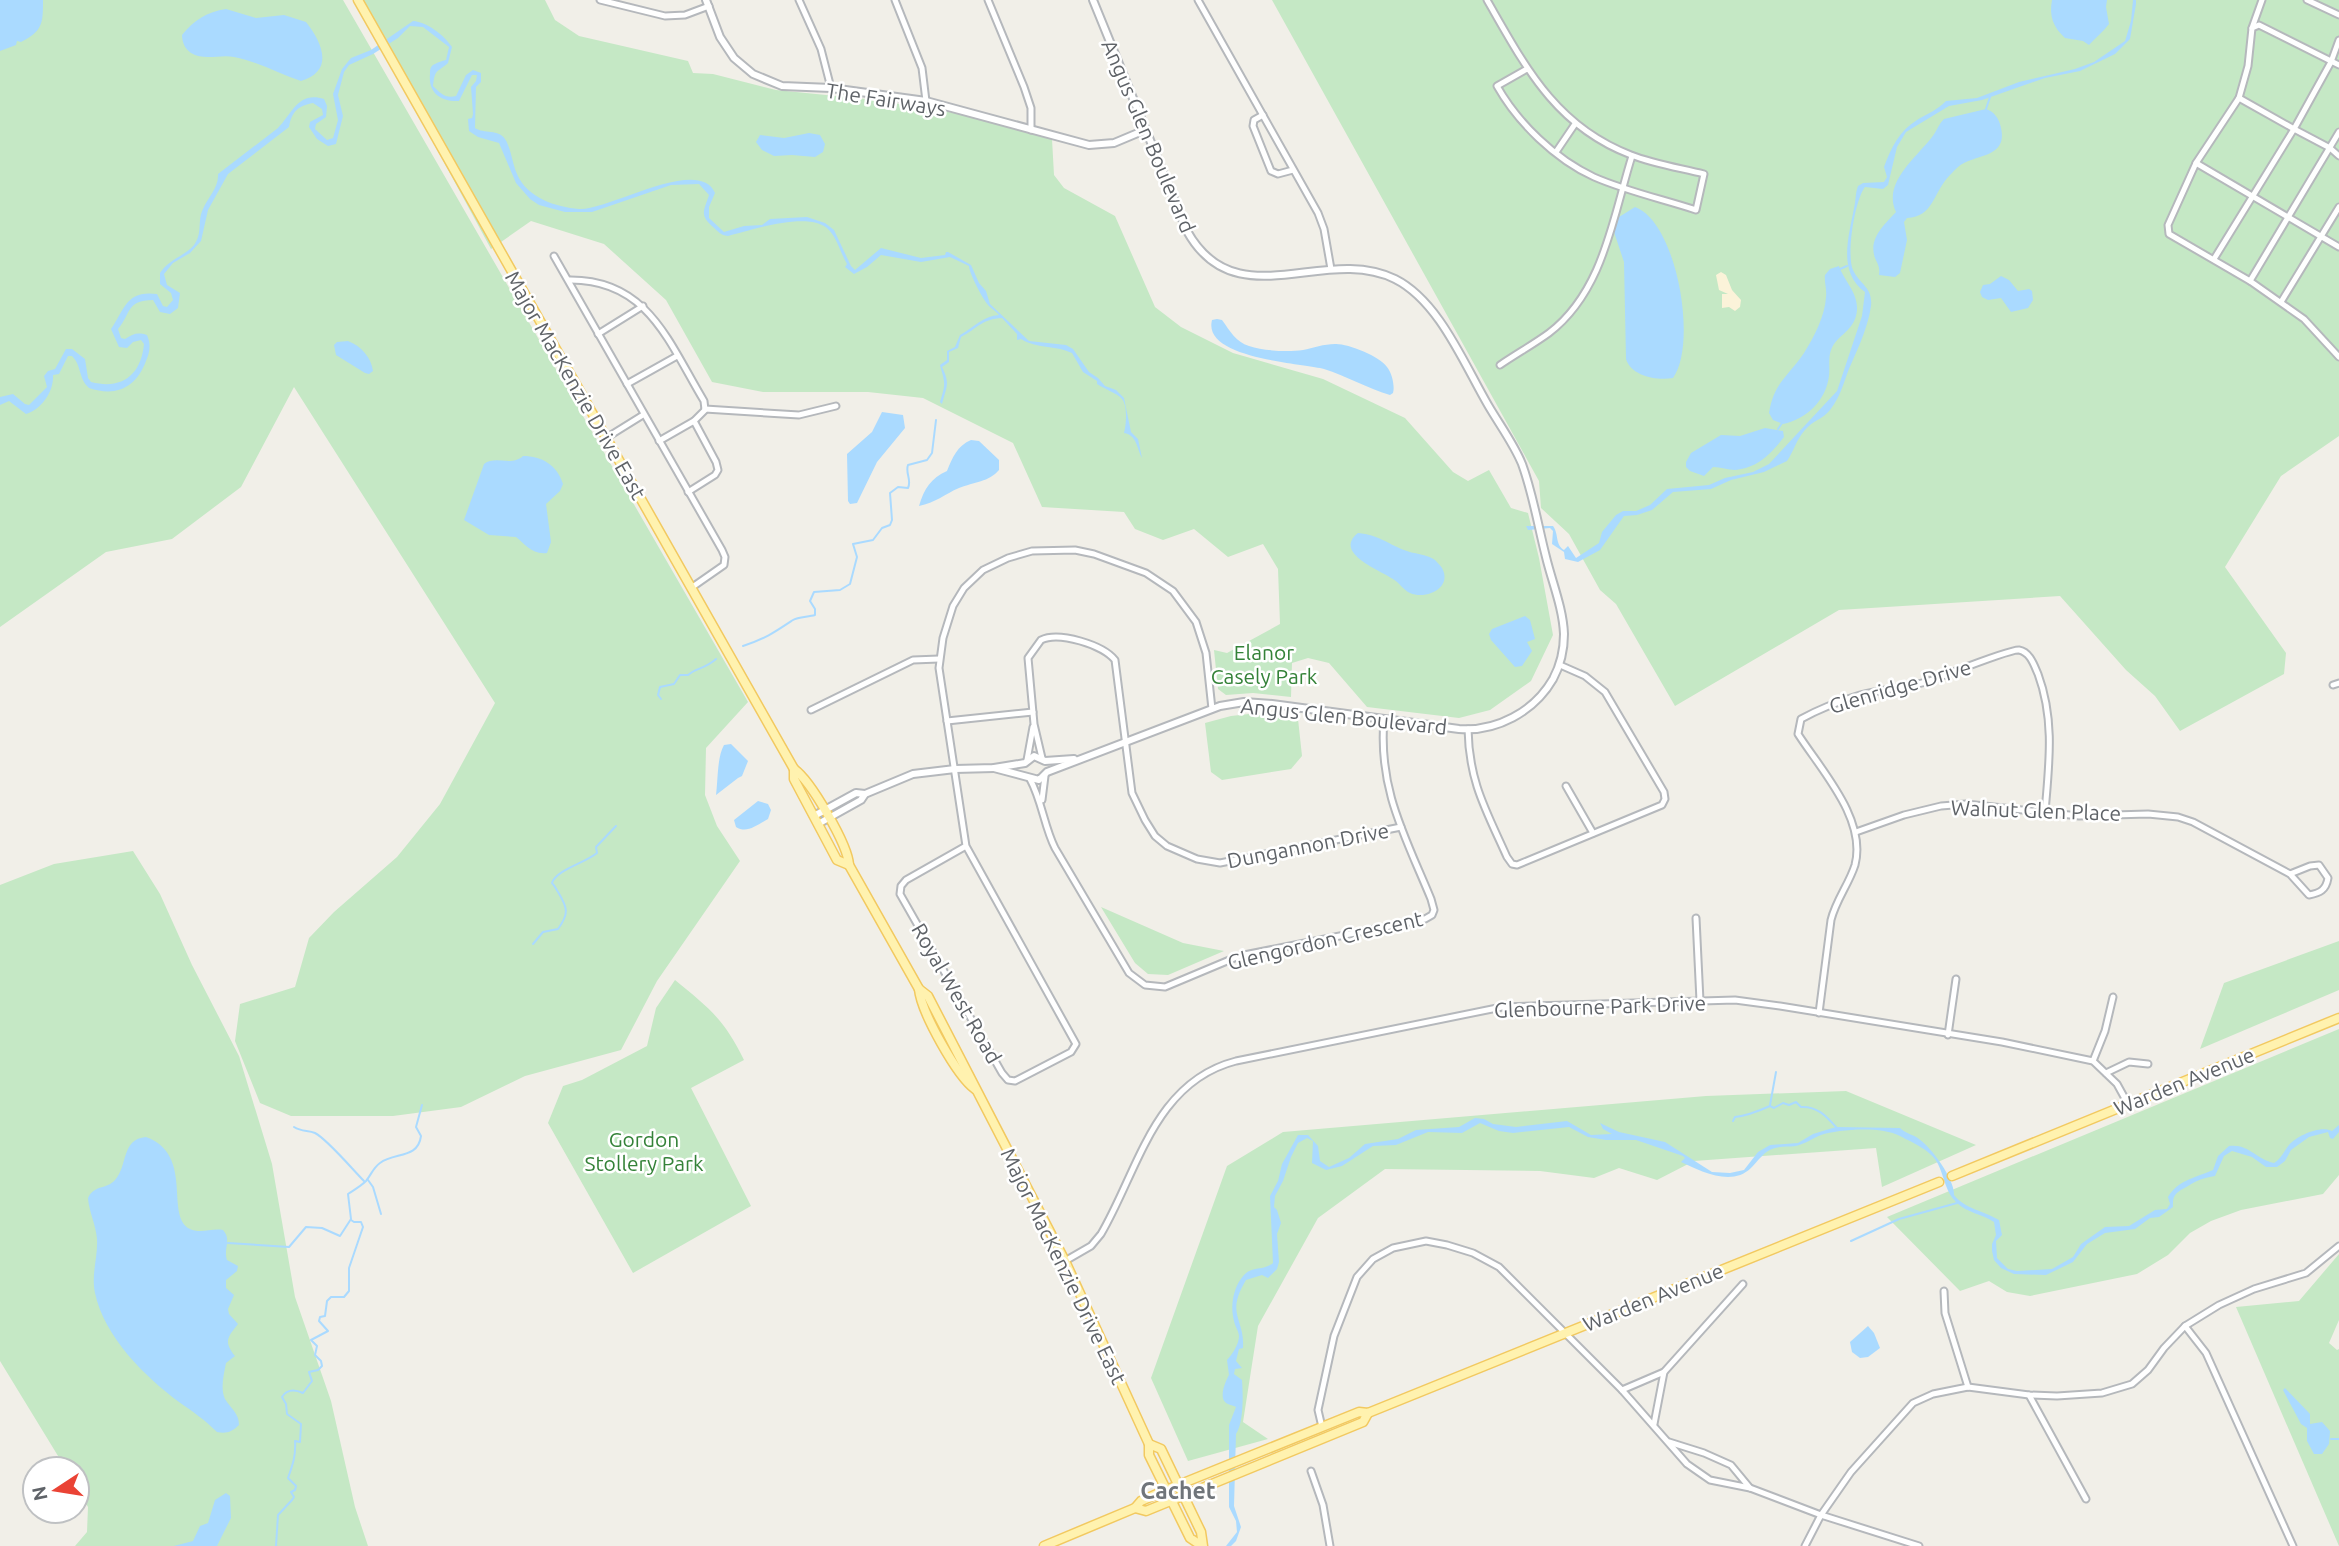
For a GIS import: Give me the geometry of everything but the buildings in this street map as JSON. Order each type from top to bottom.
[{"type":"main road","name":"Major MacKenzie Drive East","points":[[358,0],[794,769],[804,776],[849,855],[849,865],[919,989],[920,1001],[934,1029],[964,1081],[975,1089],[1065,1261],[1149,1444],[1149,1455],[1190,1538],[1202,1546]]},
{"type":"main road","name":"Major MacKenzie Drive East","points":[[794,769],[794,779],[837,860],[849,865]]},
{"type":"main road","name":"Warden Avenue","points":[[1952,1176],[2339,1018]]},
{"type":"main road","name":"Warden Avenue","points":[[1044,1546],[1135,1508],[1141,1501],[1178,1485],[1359,1412],[1368,1413],[1939,1182]]},
{"type":"main road","name":"Warden Avenue","points":[[1135,1508],[1146,1511],[1172,1501],[1363,1422],[1368,1413]]},
{"type":"main road","name":"Major MacKenzie Drive East","points":[[1149,1444],[1160,1449],[1201,1532],[1202,1546]]},
{"type":"street","points":[[600,0],[665,16],[685,15],[708,3]]},
{"type":"street","points":[[799,0],[821,49],[831,88]]},
{"type":"street","points":[[895,0],[922,68],[926,101]]},
{"type":"street","points":[[988,0],[1031,108],[1031,130]]},
{"type":"street","name":"Angus Glen Boulevard","points":[[1046,774],[1127,740],[1234,703],[1252,702],[1468,729],[1497,725],[1527,708],[1547,688],[1560,665],[1564,642],[1563,625],[1520,459],[1432,310],[1405,285],[1363,269],[1331,269],[1255,278],[1230,271],[1211,260],[1187,232],[1093,0]]},
{"type":"street","points":[[1198,0],[1321,221],[1331,269]]},
{"type":"street","points":[[1487,0],[1527,69],[1557,107],[1575,124],[1632,156],[1704,174],[1696,210],[1592,176],[1556,152],[1533,132],[1506,101],[1497,86],[1527,69]]},
{"type":"street","points":[[2262,0],[2252,28],[2248,66],[2239,98],[2196,163],[2168,225],[2169,234],[2281,302],[2304,319],[2339,357]]},
{"type":"street","points":[[2307,0],[2339,15]]},
{"type":"street","name":"The Fairways","points":[[708,3],[734,58],[753,74],[782,86],[831,88],[926,101],[1094,145],[1114,143],[1146,130]]},
{"type":"street","points":[[2252,28],[2259,24],[2339,65]]},
{"type":"street","points":[[2214,259],[2294,129],[2331,62],[2339,40]]},
{"type":"street","points":[[2239,98],[2330,148],[2339,156]]},
{"type":"street","points":[[1263,115],[1254,120],[1253,126],[1271,171],[1278,174],[1293,170]]},
{"type":"street","points":[[1556,152],[1575,124]]},
{"type":"street","points":[[2250,281],[2339,132]]},
{"type":"street","points":[[1500,365],[1551,331],[1578,301],[1594,275],[1606,245],[1632,156]]},
{"type":"street","points":[[2196,163],[2339,247]]},
{"type":"street","points":[[2281,302],[2339,207]]},
{"type":"street","points":[[554,256],[725,557],[721,569],[691,588]]},
{"type":"street","points":[[569,280],[605,284],[629,295],[643,306],[704,401],[705,409],[701,416],[659,440]]},
{"type":"street","points":[[598,334],[643,306]]},
{"type":"street","points":[[628,384],[677,356]]},
{"type":"street","points":[[705,409],[799,415],[836,406]]},
{"type":"street","points":[[606,439],[643,415]]},
{"type":"street","points":[[688,492],[715,475],[718,470],[694,421]]},
{"type":"street","name":"Royal West Road","points":[[966,846],[906,880],[901,886],[900,894],[1005,1078],[1018,1080],[1071,1052],[1075,1048],[1076,1039],[966,846],[940,681],[939,659],[953,606],[964,588],[978,574],[1000,561],[1024,552],[1075,550],[1094,554],[1152,576],[1168,586],[1196,622],[1205,646],[1212,709]]},
{"type":"street","points":[[994,768],[1040,780],[1046,774],[1034,724],[1027,664],[1031,652],[1046,638],[1065,637],[1105,651],[1115,660],[1127,740]]},
{"type":"street","name":"Glenridge Drive","points":[[1819,1013],[1828,932],[1835,905],[1853,871],[1858,846],[1856,832],[1843,803],[1798,734],[1801,719],[1861,695],[1928,681],[2011,650],[2023,651],[2028,654],[2041,683],[2049,712],[2051,748],[2045,812]]},
{"type":"street","points":[[811,710],[913,660],[939,659]]},
{"type":"street","points":[[1468,729],[1469,758],[1474,782],[1511,864],[1517,865],[1659,807],[1664,803],[1665,796],[1605,692],[1585,676],[1560,665]]},
{"type":"street","points":[[947,721],[1033,712]]},
{"type":"street","name":"Glengordon Crescent","points":[[1029,778],[1042,803],[1048,833],[1055,848],[1129,973],[1139,982],[1158,988],[1173,985],[1239,956],[1430,917],[1434,910],[1431,899],[1386,783],[1384,719]]},
{"type":"street","points":[[1029,778],[1024,770],[1034,724]]},
{"type":"street","name":"Dungannon Drive","points":[[1127,740],[1132,793],[1150,830],[1167,846],[1202,861],[1224,862],[1401,827]]},
{"type":"street","points":[[816,820],[861,800],[865,794],[913,774],[994,768],[1026,761],[1034,756],[1044,759]]},
{"type":"street","name":"Angus Glen Boulevard","points":[[1044,759],[1081,759]]},
{"type":"street","name":"Glengordon Crescent","points":[[1042,803],[1046,774]]},
{"type":"street","points":[[1566,786],[1593,833]]},
{"type":"street","name":"Walnut Glen Place","points":[[1856,832],[1904,815],[1941,806],[1966,804],[2079,816],[2148,814],[2178,817],[2193,822],[2290,874],[2309,895],[2318,894],[2326,887],[2328,878],[2319,865],[2290,874]]},
{"type":"street","points":[[1696,918],[1700,1001]]},
{"type":"street","points":[[1948,1034],[1956,979]]},
{"type":"street","points":[[2113,997],[2094,1061],[2121,1089],[2128,1104]]},
{"type":"street","name":"Glenbourne Park Drive","points":[[1065,1261],[1091,1246],[1101,1234],[1150,1133],[1169,1104],[1196,1079],[1220,1065],[1502,1007],[1754,1002],[2002,1042],[2094,1061]]},
{"type":"street","points":[[2106,1073],[2129,1062],[2148,1065]]},
{"type":"street","points":[[1322,1427],[1318,1410],[1334,1336],[1357,1277],[1373,1259],[1393,1248],[1426,1241],[1473,1253],[1499,1267],[1622,1390],[1687,1464],[1710,1480],[1750,1488],[1821,1515],[1919,1546]]},
{"type":"street","points":[[1805,1546],[1821,1515],[1851,1472],[1913,1404],[1933,1394],[1968,1387],[2029,1395],[2102,1393],[2132,1384],[2148,1370],[2185,1326],[2242,1294],[2306,1273],[2339,1247]]},
{"type":"street","points":[[1622,1390],[1664,1372],[1743,1284]]},
{"type":"street","points":[[1944,1291],[1945,1314],[1968,1387]]},
{"type":"street","points":[[2185,1326],[2206,1353],[2293,1546]]},
{"type":"street","points":[[1654,1424],[1664,1372]]},
{"type":"street","points":[[2029,1395],[2086,1499]]},
{"type":"street","points":[[1666,1441],[1704,1452],[1731,1465],[1750,1488]]},
{"type":"street","points":[[1311,1471],[1323,1506],[1330,1546]]},
{"type":"green space","points":[[0,0],[343,0],[748,702],[706,748],[705,795],[717,826],[740,861],[657,981],[621,1050],[525,1076],[461,1107],[393,1116],[291,1116],[260,1103],[235,1041],[240,1004],[295,987],[309,938],[334,912],[397,857],[440,804],[495,703],[294,387],[241,487],[172,539],[106,552],[0,627]]},
{"type":"green space","name":"Elanor Casely Park","points":[[356,0],[545,0],[555,20],[579,36],[688,61],[693,73],[713,74],[776,90],[876,100],[961,114],[1052,139],[1054,175],[1064,188],[1115,216],[1155,307],[1181,327],[1233,353],[1323,379],[1405,418],[1453,472],[1468,481],[1489,470],[1511,508],[1528,513],[1553,635],[1531,681],[1490,710],[1459,718],[1367,707],[1329,663],[1308,658],[1292,663],[1291,697],[1253,693],[1226,695],[1218,689],[1214,650],[1227,653],[1280,624],[1278,569],[1263,544],[1228,557],[1194,529],[1163,540],[1135,529],[1124,512],[1042,507],[1013,443],[923,398],[868,392],[763,392],[712,382],[666,300],[604,244],[531,221],[491,249]]},
{"type":"green space","points":[[1272,0],[2339,0],[2339,436],[2281,476],[2225,567],[2286,653],[2284,674],[2180,731],[2155,696],[2126,670],[2060,596],[1839,610],[1675,706],[1616,604],[1600,590],[1569,534],[1541,508],[1539,481]]},
{"type":"green space","points":[[1249,714],[1298,719],[1302,756],[1291,769],[1222,780],[1211,772],[1205,723]]},
{"type":"green space","points":[[133,851],[160,894],[192,965],[239,1056],[272,1164],[295,1297],[331,1401],[355,1507],[368,1546],[75,1546],[87,1532],[87,1525],[91,1525],[91,1455],[57,1455],[0,1361],[0,885],[54,864]]},
{"type":"green space","points":[[1101,907],[1183,943],[1224,951],[1168,975],[1148,974],[1135,963]]},
{"type":"green space","points":[[2339,941],[2339,990],[2200,1049],[2224,983]]},
{"type":"green space","name":"Gordon Stollery Park","points":[[675,980],[715,1015],[730,1034],[744,1060],[691,1088],[751,1206],[633,1273],[548,1123],[563,1086],[582,1080],[647,1046],[656,1008]]},
{"type":"green space","points":[[2339,1029],[2339,1175],[2323,1194],[2241,1210],[2211,1221],[2190,1233],[2168,1255],[2137,1274],[2030,1296],[2007,1292],[1989,1281],[1960,1291],[1887,1217]]},
{"type":"green space","points":[[1846,1091],[1976,1145],[1882,1187],[1876,1148],[1694,1161],[1657,1180],[1619,1168],[1594,1178],[1540,1171],[1385,1169],[1318,1218],[1258,1326],[1243,1422],[1268,1439],[1188,1461],[1151,1378],[1227,1166],[1283,1132],[1706,1096]]},
{"type":"green space","points":[[2339,1254],[2339,1320],[2329,1343],[2339,1349],[2339,1546],[2236,1307],[2299,1301]]},
{"type":"sand","points":[[1721,272],[1726,275],[1732,290],[1741,300],[1740,307],[1735,311],[1729,307],[1722,308],[1722,294],[1728,294],[1719,290],[1716,275]]},
{"type":"water","points":[[0,0],[43,0],[42,20],[38,30],[21,42],[17,41],[16,45],[0,51]]},
{"type":"water","points":[[2052,0],[2107,0],[2109,24],[2089,45],[2083,41],[2065,38],[2053,21]]},
{"type":"water","points":[[2133,0],[2136,0],[2136,4],[2130,39],[2115,54],[2080,71],[2045,78],[1982,100],[1949,106],[1906,132],[1897,147],[1888,185],[1883,189],[1865,187],[1855,215],[1851,263],[1856,275],[1868,290],[1871,300],[1863,335],[1834,404],[1805,430],[1787,461],[1764,472],[1731,480],[1711,489],[1673,492],[1652,510],[1624,516],[1600,550],[1578,562],[1565,559],[1564,552],[1552,544],[1553,531],[1550,528],[1528,530],[1526,526],[1553,526],[1561,548],[1564,550],[1568,546],[1576,558],[1599,543],[1602,532],[1616,515],[1650,505],[1667,489],[1709,485],[1725,478],[1753,472],[1769,464],[1837,391],[1862,316],[1865,292],[1856,284],[1851,274],[1847,253],[1858,186],[1863,183],[1884,182],[1887,177],[1884,167],[1900,135],[1911,124],[1946,101],[1977,98],[2019,82],[2094,62],[2125,41]]},
{"type":"water","points":[[226,9],[256,18],[284,15],[306,22],[317,38],[322,55],[318,70],[301,81],[243,59],[229,56],[201,57],[189,51],[184,45],[182,35],[196,21]]},
{"type":"water","points":[[413,21],[435,30],[452,47],[448,63],[435,76],[433,86],[441,93],[449,97],[456,96],[466,75],[473,70],[481,73],[481,82],[476,87],[475,128],[495,133],[505,139],[517,174],[528,189],[543,200],[579,209],[673,182],[691,180],[706,183],[715,193],[709,207],[709,218],[724,232],[744,226],[762,225],[770,219],[807,217],[825,223],[834,230],[855,270],[881,248],[921,258],[945,255],[948,252],[971,265],[990,304],[1029,341],[1066,345],[1073,349],[1089,372],[1124,398],[1131,432],[1138,439],[1142,458],[1132,436],[1124,433],[1126,411],[1122,399],[1083,372],[1072,353],[1017,340],[1017,334],[1002,318],[980,324],[961,337],[958,348],[949,352],[949,362],[942,367],[947,385],[942,404],[940,402],[944,383],[940,365],[947,360],[947,351],[955,347],[960,335],[983,320],[999,315],[984,299],[969,266],[950,257],[921,262],[881,255],[854,274],[845,267],[847,264],[832,234],[820,224],[780,223],[728,236],[721,234],[704,216],[709,195],[699,184],[671,185],[592,212],[565,212],[539,205],[516,183],[499,143],[478,137],[469,131],[468,119],[472,118],[473,114],[471,87],[477,75],[472,75],[459,101],[441,98],[431,86],[430,70],[433,65],[446,60],[449,47],[423,27],[410,26],[398,38],[349,65],[344,72],[338,95],[343,116],[336,144],[328,146],[317,139],[309,127],[310,122],[323,115],[322,109],[313,103],[308,104],[294,113],[289,127],[228,174],[208,210],[201,241],[190,253],[173,263],[164,274],[167,285],[180,293],[178,308],[170,314],[160,312],[153,300],[138,302],[130,309],[118,329],[121,338],[147,335],[149,342],[146,361],[131,384],[116,391],[89,388],[75,360],[68,356],[59,374],[53,375],[49,393],[42,404],[32,412],[26,414],[9,401],[0,405],[0,397],[13,394],[29,405],[47,387],[44,376],[55,369],[66,349],[72,349],[85,359],[91,382],[112,384],[128,378],[139,364],[144,344],[141,340],[133,342],[127,348],[119,347],[111,329],[128,302],[139,295],[157,294],[163,306],[167,307],[173,300],[171,293],[160,284],[160,273],[197,240],[201,214],[215,188],[218,174],[278,128],[296,105],[308,98],[324,99],[327,106],[326,117],[316,124],[315,129],[327,140],[333,138],[338,120],[333,94],[342,69],[351,58],[371,50]]},
{"type":"water","points":[[1986,109],[1995,115],[2000,124],[2002,134],[1998,147],[1959,166],[1944,182],[1923,213],[1907,218],[1904,222],[1907,240],[1900,273],[1895,277],[1879,275],[1873,251],[1875,239],[1896,212],[1894,191],[1903,171],[1944,119]]},
{"type":"water","points":[[809,133],[820,135],[825,144],[823,152],[815,157],[774,156],[762,150],[756,142],[760,135],[784,138]]},
{"type":"water","points":[[1635,207],[1650,217],[1662,235],[1679,285],[1684,339],[1680,362],[1673,378],[1645,376],[1633,370],[1626,359],[1624,262],[1614,232],[1619,217]]},
{"type":"water","points":[[1839,266],[1857,304],[1856,317],[1831,350],[1829,376],[1824,393],[1807,413],[1783,424],[1773,420],[1769,413],[1774,394],[1812,340],[1824,312],[1825,275],[1830,269]]},
{"type":"water","points":[[2001,276],[2009,280],[2018,291],[2032,291],[2033,300],[2028,308],[2011,312],[2001,298],[1988,300],[1982,297],[1980,292],[1983,285],[1990,284]]},
{"type":"water","points":[[1212,320],[1222,320],[1240,342],[1255,348],[1290,351],[1335,344],[1362,351],[1387,367],[1393,380],[1393,393],[1390,395],[1381,392],[1324,369],[1237,351],[1222,343],[1213,333]]},
{"type":"water","points":[[348,341],[368,357],[373,371],[369,374],[336,355],[334,345]]},
{"type":"water","points":[[882,412],[903,415],[905,428],[877,462],[857,503],[850,504],[847,454],[872,432]]},
{"type":"water","points":[[1765,428],[1783,431],[1784,437],[1769,454],[1751,466],[1735,470],[1713,467],[1704,476],[1686,467],[1691,453],[1721,435],[1740,436]]},
{"type":"water","points":[[971,440],[979,441],[999,460],[999,470],[986,479],[919,506],[929,485],[947,471],[959,449]]},
{"type":"water","points":[[523,456],[548,463],[563,484],[560,491],[546,504],[551,542],[547,553],[533,551],[516,537],[489,535],[464,520],[484,464],[493,460],[514,461]]},
{"type":"water","points":[[1358,533],[1377,537],[1404,550],[1435,560],[1444,575],[1441,587],[1423,595],[1408,592],[1355,554],[1351,548],[1352,540]]},
{"type":"water","points":[[1525,616],[1530,620],[1535,639],[1527,642],[1532,651],[1522,666],[1515,667],[1491,640],[1489,634],[1492,629]]},
{"type":"water","points":[[731,744],[748,761],[742,776],[716,795],[722,750],[724,745]]},
{"type":"water","points":[[758,801],[768,804],[771,810],[768,819],[744,830],[736,827],[734,820]]},
{"type":"water","points":[[1475,1118],[1516,1127],[1567,1121],[1591,1135],[1612,1134],[1603,1129],[1600,1123],[1619,1132],[1665,1142],[1712,1172],[1730,1173],[1744,1170],[1758,1152],[1770,1145],[1798,1143],[1813,1134],[1836,1127],[1900,1128],[1924,1143],[1936,1157],[1947,1173],[1958,1200],[1999,1220],[2002,1235],[1996,1241],[1997,1258],[2008,1269],[2017,1271],[2052,1269],[2073,1257],[2081,1244],[2105,1227],[2129,1226],[2155,1210],[2167,1209],[2170,1204],[2168,1197],[2172,1191],[2188,1180],[2213,1170],[2218,1156],[2229,1146],[2242,1147],[2274,1163],[2289,1145],[2303,1135],[2321,1129],[2332,1131],[2339,1125],[2339,1132],[2333,1139],[2328,1132],[2309,1137],[2291,1150],[2285,1161],[2277,1167],[2266,1167],[2252,1157],[2232,1151],[2224,1156],[2215,1176],[2198,1181],[2179,1192],[2175,1196],[2173,1207],[2159,1217],[2150,1218],[2135,1229],[2105,1233],[2087,1244],[2073,1262],[2046,1275],[2014,1274],[2001,1268],[1994,1260],[1992,1251],[1996,1235],[1994,1222],[1956,1202],[1947,1189],[1938,1164],[1926,1151],[1900,1136],[1883,1131],[1838,1131],[1796,1146],[1771,1149],[1743,1174],[1726,1177],[1697,1169],[1681,1162],[1685,1158],[1683,1156],[1636,1140],[1588,1137],[1569,1127],[1513,1133],[1499,1131],[1480,1123],[1462,1133],[1428,1132],[1396,1145],[1373,1146],[1342,1166],[1326,1170],[1312,1163],[1313,1141],[1307,1138],[1298,1143],[1275,1196],[1274,1207],[1281,1223],[1277,1234],[1277,1269],[1268,1278],[1262,1275],[1246,1280],[1237,1301],[1243,1348],[1239,1349],[1236,1361],[1242,1368],[1235,1369],[1234,1374],[1242,1380],[1243,1400],[1236,1434],[1234,1506],[1241,1527],[1236,1541],[1231,1546],[1226,1546],[1237,1532],[1236,1521],[1229,1507],[1229,1425],[1236,1407],[1223,1399],[1229,1375],[1227,1360],[1239,1339],[1233,1315],[1233,1297],[1237,1285],[1247,1272],[1273,1263],[1270,1196],[1278,1181],[1282,1164],[1298,1135],[1308,1135],[1318,1146],[1320,1161],[1329,1167],[1349,1158],[1365,1144],[1398,1139],[1416,1130],[1459,1127]]},
{"type":"water","points":[[146,1137],[161,1146],[170,1157],[175,1171],[179,1212],[183,1222],[194,1230],[223,1230],[227,1237],[227,1260],[238,1266],[237,1271],[226,1280],[226,1288],[234,1295],[228,1309],[229,1314],[238,1324],[228,1339],[235,1356],[226,1363],[223,1381],[225,1399],[239,1421],[239,1425],[229,1432],[217,1432],[139,1367],[107,1325],[95,1293],[97,1239],[88,1198],[94,1191],[115,1180],[132,1143]]},
{"type":"water","points":[[1868,1326],[1880,1348],[1868,1357],[1860,1358],[1852,1352],[1850,1342]]},
{"type":"water","points":[[2285,1388],[2310,1414],[2310,1424],[2322,1422],[2330,1431],[2329,1444],[2322,1454],[2314,1454],[2307,1441],[2307,1428],[2301,1424],[2283,1390]]},
{"type":"water","points":[[226,1493],[230,1496],[231,1518],[217,1546],[174,1546],[193,1541],[200,1526],[208,1523],[215,1500]]},
{"type":"waterway","points":[[1986,109],[1990,97]]},
{"type":"waterway","points":[[1840,269],[1847,266]]},
{"type":"waterway","points":[[743,646],[764,638],[795,619],[815,615],[810,601],[814,592],[840,590],[850,584],[857,557],[853,544],[873,540],[882,528],[890,525],[890,493],[898,487],[908,488],[908,465],[927,460],[932,453],[936,420]]},
{"type":"waterway","points":[[1778,429],[1782,423]]},
{"type":"waterway","points":[[661,699],[658,695],[660,687],[674,684],[680,675],[688,675],[716,659]]},
{"type":"waterway","points":[[533,944],[543,932],[558,929],[564,919],[564,902],[552,883],[555,878],[597,853],[596,847],[616,826]]},
{"type":"waterway","points":[[1770,1105],[1776,1072]]},
{"type":"waterway","points":[[1733,1121],[1735,1117],[1770,1106],[1774,1108],[1783,1103],[1789,1105],[1796,1102],[1801,1107],[1821,1112],[1836,1127]]},
{"type":"waterway","points":[[228,1243],[289,1247],[306,1227],[322,1228],[340,1236],[351,1219],[348,1194],[366,1181],[380,1163],[411,1152],[419,1143],[421,1136],[416,1127],[422,1105]]},
{"type":"waterway","points":[[294,1127],[320,1136],[364,1181]]},
{"type":"waterway","points":[[368,1180],[373,1187],[381,1214]]},
{"type":"waterway","points":[[1851,1241],[1899,1219],[1957,1203]]},
{"type":"waterway","points":[[276,1546],[278,1515],[294,1497],[291,1492],[296,1486],[288,1478],[294,1460],[295,1441],[300,1442],[301,1424],[287,1414],[282,1397],[291,1390],[303,1393],[312,1381],[309,1372],[322,1366],[315,1355],[317,1346],[311,1340],[328,1331],[319,1321],[320,1317],[325,1316],[327,1301],[331,1297],[344,1297],[349,1291],[349,1268],[363,1227],[361,1222],[351,1220]]},
{"type":"waterway","points":[[2331,1439],[2339,1439]]},
{"type":"district","name":"Cachet","points":[[1178,1490]]}]
